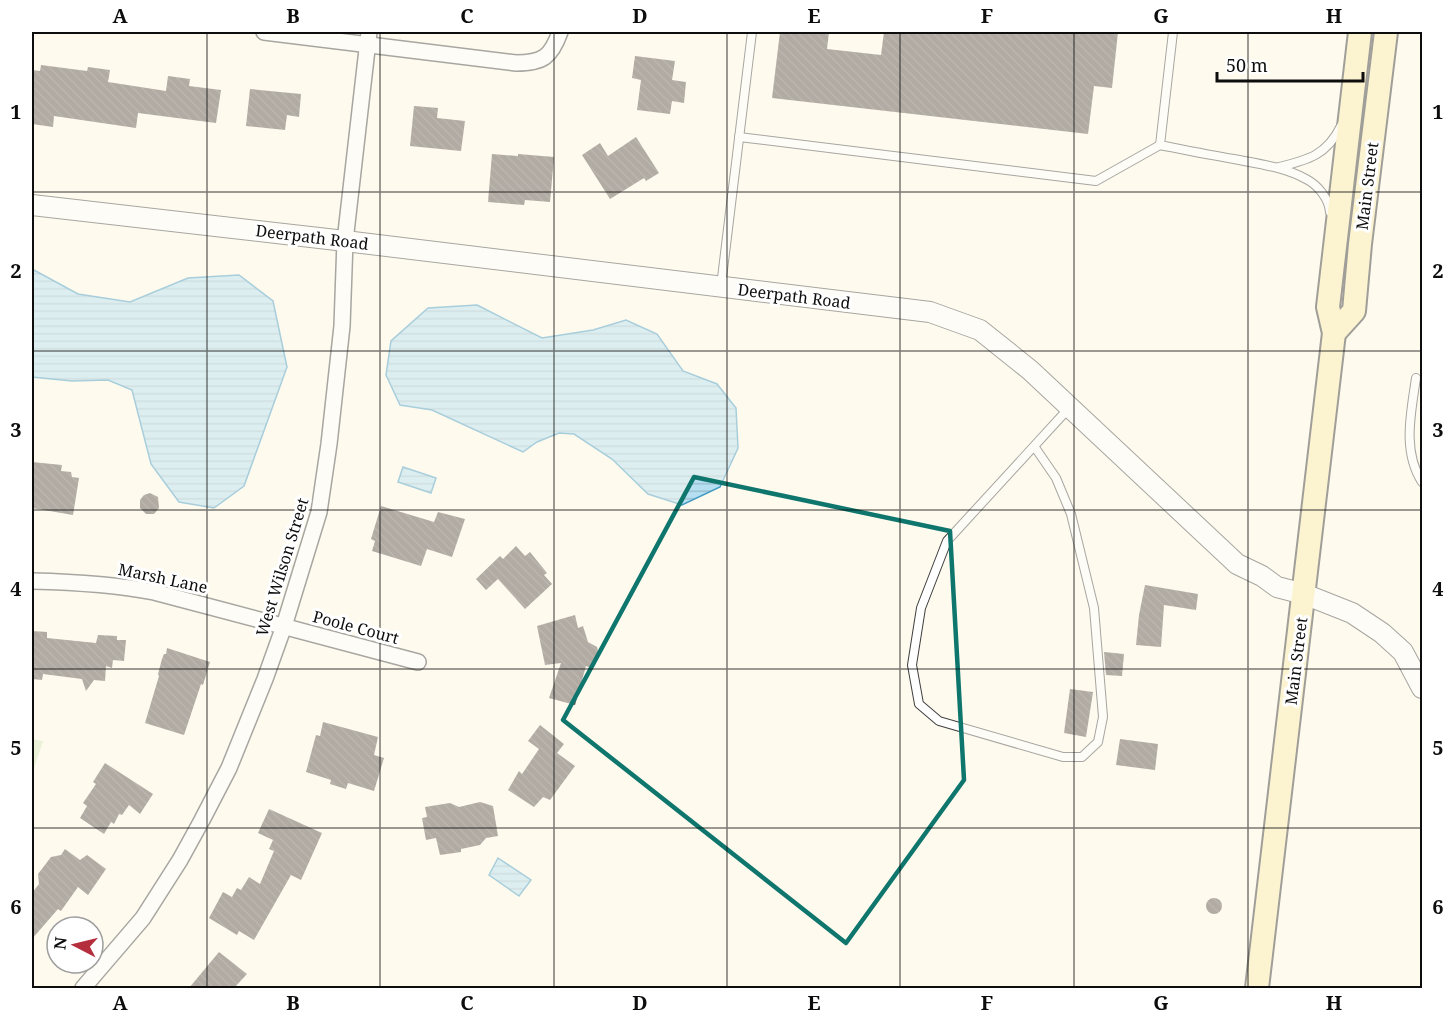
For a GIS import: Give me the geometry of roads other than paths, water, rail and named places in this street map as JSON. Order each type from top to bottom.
[{"type":"main road","name":"Main Street","points":[[1257,988],[1334,333],[1328,307],[1360,32]]},
{"type":"main road","name":"Main Street","points":[[1334,333],[1354,311],[1386,32]]},
{"type":"street","points":[[264,32],[369,38],[516,63],[530,63],[545,58],[555,45],[560,32]]},
{"type":"street","name":"West Wilson Street","points":[[83,988],[142,918],[180,860],[229,768],[284,626],[319,512],[342,326],[345,241],[369,38]]},
{"type":"street","name":"Deerpath Road","points":[[32,205],[930,312],[980,330],[1030,370],[1237,564],[1262,576],[1276,587],[1304,594],[1352,614],[1382,633],[1402,652],[1420,676]]},
{"type":"street","name":"Marsh Lane","points":[[32,580],[123,586],[284,626]]},
{"type":"street","name":"Poole Court","points":[[284,626],[418,662]]},
{"type":"lane","points":[[721,287],[752,32]]},
{"type":"lane","points":[[1160,145],[1173,32]]},
{"type":"lane","points":[[1277,167],[1299,162],[1325,150],[1337,134],[1352,101]]},
{"type":"lane","points":[[739,137],[1096,181],[1160,145],[1277,167],[1306,178],[1312,182],[1330,206],[1334,244]]},
{"type":"lane","points":[[1416,378],[1409,428],[1411,451],[1422,482]]},
{"type":"lane","points":[[1034,446],[1056,478],[1071,514],[1094,608],[1103,717],[1098,742],[1082,757],[1063,757],[939,721],[919,704],[912,665],[921,608],[946,541],[1070,407]]},
{"type":"water","points":[[32,269],[78,294],[130,302],[188,278],[239,275],[273,301],[287,367],[244,486],[214,508],[179,502],[151,464],[132,390],[108,380],[72,381],[32,377]]},
{"type":"water","points":[[477,305],[542,338],[593,330],[626,320],[657,334],[683,371],[717,384],[736,408],[738,448],[720,487],[682,505],[648,494],[612,459],[574,434],[559,433],[537,442],[523,452],[432,410],[400,405],[386,375],[391,341],[428,308]]},
{"type":"water","points":[[403,467],[436,478],[431,493],[398,482]]},
{"type":"water","points":[[498,858],[531,880],[519,896],[489,875]]}]
